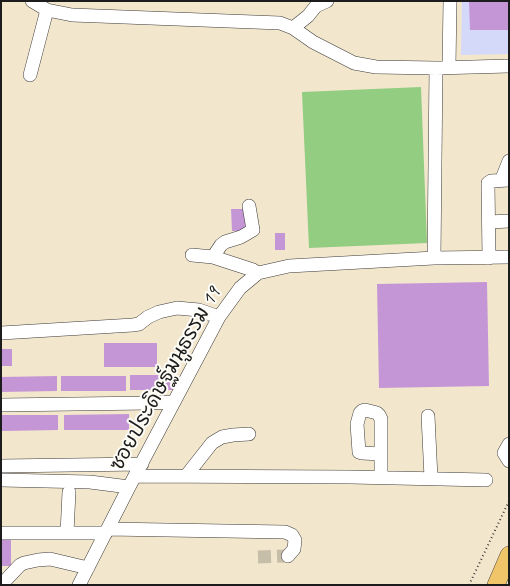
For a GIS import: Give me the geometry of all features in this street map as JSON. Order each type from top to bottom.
[{"type":"main road","points":[[496,585],[509,555]]},
{"type":"street","points":[[32,1],[47,10],[72,15],[280,23],[293,28],[313,42],[354,63],[376,67],[509,66]]},
{"type":"street","points":[[293,28],[308,16],[316,6],[327,1]]},
{"type":"street","points":[[434,258],[442,67],[450,1]]},
{"type":"street","points":[[30,75],[47,10]]},
{"type":"street","points":[[490,258],[488,183],[491,181],[505,181],[509,161]]},
{"type":"street","points":[[213,257],[221,245],[225,242],[241,237],[253,230],[249,206]]},
{"type":"street","points":[[490,222],[509,221]]},
{"type":"street","points":[[192,255],[213,257],[258,273]]},
{"type":"street","name":"ซอยประดิษฐ์มนูธรรม 19","points":[[80,585],[129,487],[220,317],[240,288],[258,273],[288,266],[434,258],[509,257]]},
{"type":"street","points":[[1,333],[133,325],[139,324],[148,317],[159,312],[177,308],[199,310],[220,317]]},
{"type":"street","points":[[1,405],[174,402]]},
{"type":"street","points":[[428,416],[431,478]]},
{"type":"street","points":[[186,476],[212,443],[222,437],[249,434]]},
{"type":"street","points":[[509,444],[504,454],[509,461]]},
{"type":"street","points":[[381,454],[381,477]]},
{"type":"street","points":[[1,466],[142,464]]},
{"type":"street","points":[[136,476],[381,477],[486,480]]},
{"type":"street","points":[[1,480],[90,482],[129,487]]},
{"type":"street","points":[[67,533],[69,492]]},
{"type":"street","points":[[1,533],[67,533],[107,531],[285,532],[292,535],[295,540],[294,549],[288,556]]},
{"type":"street","points":[[5,583],[20,565],[38,560],[50,559],[88,568]]},
{"type":"path","points":[[469,585],[509,500]]},
{"type":"shaded area","points":[[462,1],[509,1],[509,54],[461,55]]},
{"type":"green space","points":[[421,87],[427,243],[309,248],[302,92]]},
{"type":"building","points":[[469,1],[509,1],[509,30],[470,30]]},
{"type":"building","points":[[231,209],[246,209],[246,231],[232,231]]},
{"type":"building","points":[[275,233],[285,233],[285,250],[275,250]]},
{"type":"building","points":[[487,282],[489,386],[379,388],[377,284]]},
{"type":"building","points":[[104,343],[157,343],[157,367],[104,367]]},
{"type":"building","points":[[1,349],[12,349],[12,366],[1,366]]},
{"type":"building","points":[[130,375],[175,375],[175,390],[130,390]]},
{"type":"building","points":[[57,376],[57,391],[1,392],[1,377]]},
{"type":"building","points":[[61,376],[126,376],[126,391],[61,391]]},
{"type":"building","points":[[129,414],[129,430],[64,430],[64,415]]},
{"type":"building","points":[[1,415],[58,415],[58,430],[1,431]]},
{"type":"building","points":[[1,537],[11,537],[11,566],[1,566]]},
{"type":"tunnel","points":[[258,557],[288,556]]}]
